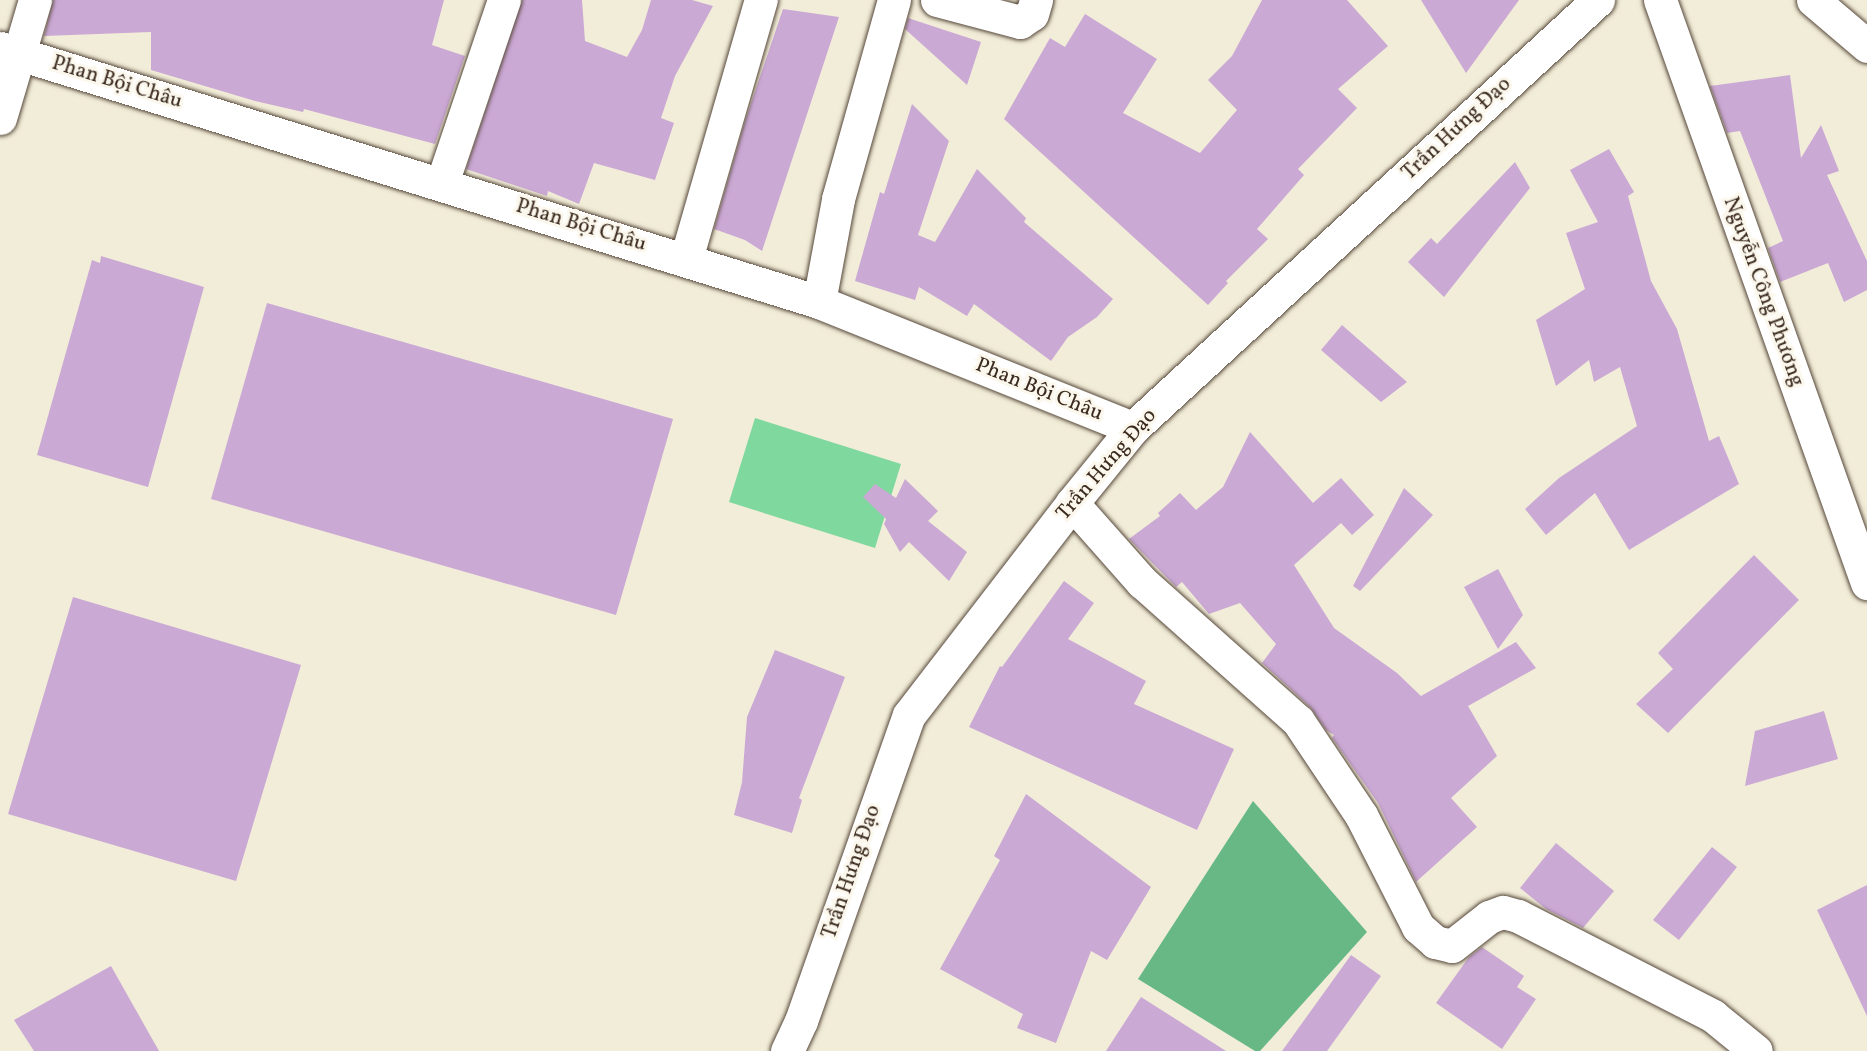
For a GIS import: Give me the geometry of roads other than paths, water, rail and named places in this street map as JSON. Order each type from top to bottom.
[{"type":"street","points":[[0,118],[10,51],[35,0]]},
{"type":"street","points":[[442,183],[504,0]]},
{"type":"street","points":[[686,259],[761,0]]},
{"type":"street","points":[[819,302],[838,200],[894,0]]},
{"type":"street","points":[[937,0],[1020,22],[1032,14],[1036,0]]},
{"type":"street","name":"Trần Hưng Đạo","points":[[787,1051],[801,1021],[909,715],[1072,503],[1133,428],[1598,0]]},
{"type":"street","name":"Nguyễn Công Phương","points":[[1660,0],[1867,583]]},
{"type":"street","points":[[1813,0],[1867,46]]},
{"type":"street","name":"Phan Bội Châu","points":[[10,51],[442,183],[819,302],[1133,428]]},
{"type":"street","points":[[1072,503],[1142,582],[1298,721],[1361,815],[1419,927],[1435,942],[1452,946],[1490,917],[1503,912],[1518,916],[1713,1016],[1756,1051]]}]
